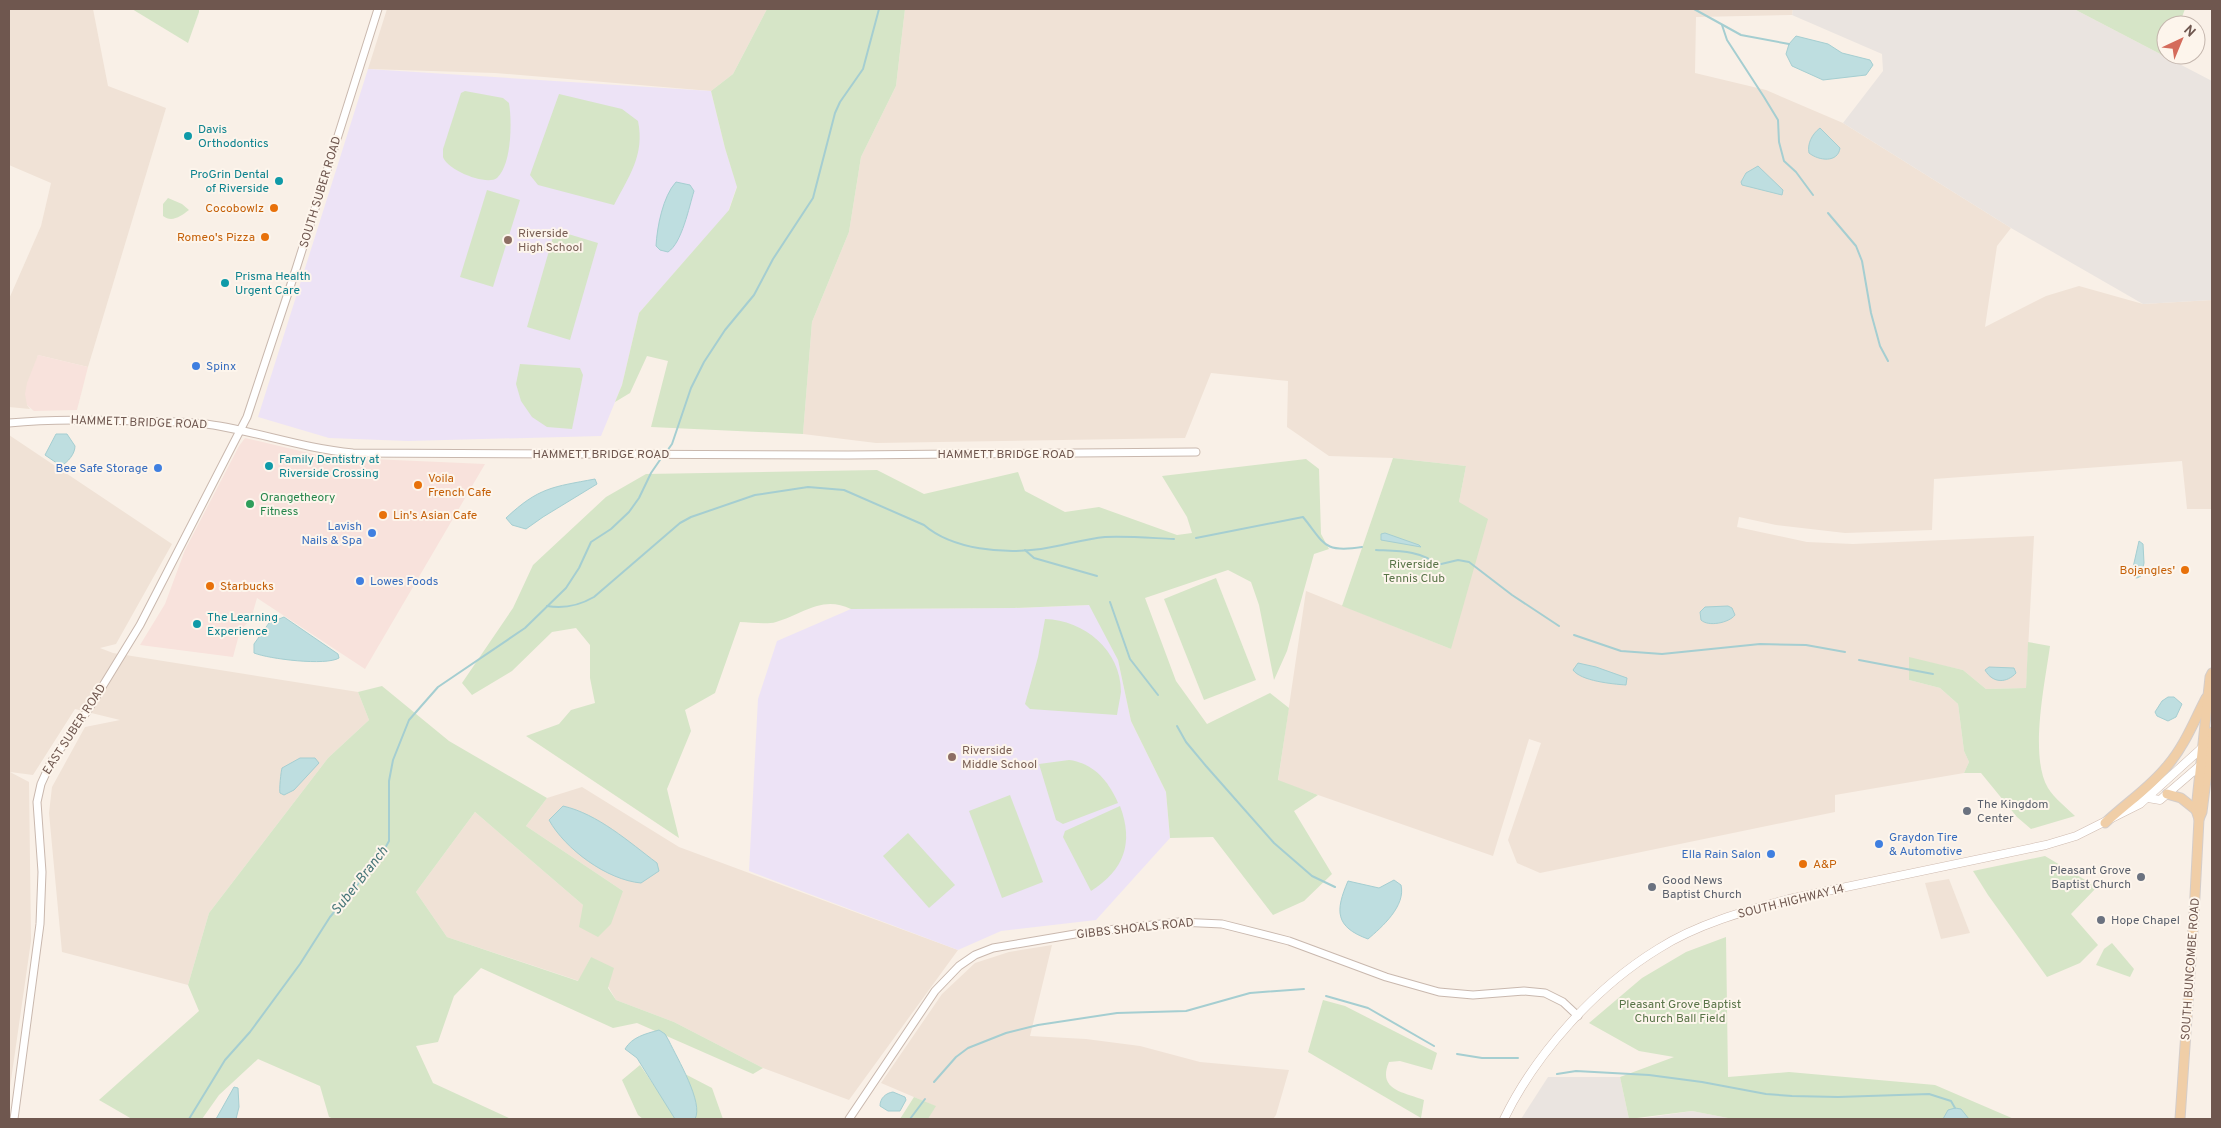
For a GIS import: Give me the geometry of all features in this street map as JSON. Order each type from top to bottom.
[{"type":"main road","name":"SOUTH BUNCOMBE ROAD","points":[[2180,1119],[2194,915],[2197,815],[2208,693],[2212,673]]},
{"type":"main road","points":[[2105,822],[2158,777],[2168,766],[2184,743],[2208,693]]},
{"type":"main road","name":"SOUTH BUNCOMBE ROAD","points":[[2197,815],[2202,812],[2211,756],[2212,736]]},
{"type":"main road","name":"SOUTH HIGHWAY 14","points":[[1504,1119],[1534,1068],[1578,1016],[1627,970],[1659,948],[1724,919],[1789,899],[2046,845],[2076,836],[2124,814],[2148,798],[2154,789],[2180,769],[2212,736]]},
{"type":"main road","name":"SOUTH HIGHWAY 14","points":[[2148,798],[2160,800],[2211,756]]},
{"type":"main road","points":[[2167,794],[2181,798],[2197,815]]},
{"type":"street","name":"SOUTH SUBER ROAD","points":[[240,431],[296,269],[378,9]]},
{"type":"street","name":"HAMMETT BRIDGE ROAD","points":[[9,423],[55,420],[177,422],[217,425],[310,448],[353,453],[1196,452]]},
{"type":"street","name":"EAST SUBER ROAD","points":[[14,1119],[40,924],[42,872],[37,802],[41,784],[51,762],[88,710],[140,625],[240,431]]},
{"type":"street","name":"GIBBS SHOALS ROAD","points":[[849,1119],[935,991],[959,966],[993,948],[1081,933],[1179,922],[1222,924],[1289,940],[1386,977],[1439,992],[1473,995],[1524,991],[1545,993],[1563,1002],[1578,1016]]},
{"type":"shaded area","points":[[9,9],[93,9],[108,86],[166,108],[88,367],[38,355],[27,405],[30,409],[9,407],[9,299],[41,226],[51,183],[9,165]]},
{"type":"shaded area","points":[[387,9],[767,9],[733,74],[711,91],[495,73],[368,69]]},
{"type":"shaded area","points":[[905,9],[1793,9],[1792,15],[1696,17],[1695,73],[1766,90],[1843,123],[2011,228],[1997,246],[1985,327],[2046,296],[2079,286],[2143,304],[2212,300],[2212,509],[2187,509],[2182,461],[1934,479],[1932,530],[1845,533],[1776,525],[1739,517],[1737,527],[1807,542],[1853,544],[2034,536],[2026,688],[1986,689],[1963,670],[1909,658],[1909,680],[1940,688],[1958,704],[1964,751],[1969,762],[1964,773],[1835,795],[1835,812],[1540,873],[1517,863],[1508,840],[1541,743],[1529,739],[1493,856],[1278,781],[1306,591],[1451,649],[1459,502],[1466,466],[1393,458],[1329,456],[1287,427],[1288,381],[1211,373],[1185,438],[876,443],[803,434],[812,322],[849,232],[861,157],[896,86]]},
{"type":"shaded area","points":[[1793,9],[2074,9],[2156,52],[2156,65],[2181,65],[2212,81],[2212,300],[2143,304],[2011,228],[1843,123],[1883,71],[1882,54],[1792,15]]},
{"type":"shaded area","name":"Riverside High School","points":[[368,69],[711,91],[725,148],[737,186],[728,212],[639,313],[622,385],[601,436],[408,441],[329,438],[258,417]]},
{"type":"shaded area","points":[[38,355],[88,367],[77,410],[34,411],[27,405],[25,394],[27,383]]},
{"type":"shaded area","points":[[9,435],[172,544],[116,644],[100,648],[113,653],[358,692],[369,720],[328,758],[209,913],[188,985],[62,952],[49,813],[52,787],[85,727],[120,720],[75,709],[33,775],[10,772],[29,782],[31,941],[9,1094]]},
{"type":"shaded area","points":[[245,438],[326,457],[485,464],[365,669],[257,598],[251,619],[240,631],[233,657],[140,645],[165,604],[185,550],[239,446]]},
{"type":"shaded area","name":"Riverside Middle School","points":[[1090,605],[1118,660],[1131,721],[1166,792],[1170,838],[1096,920],[1001,931],[958,950],[749,871],[758,699],[777,641],[851,609],[1014,608]]},
{"type":"shaded area","points":[[582,787],[679,847],[958,950],[849,1100],[763,1068],[674,1022],[616,1000],[591,957],[579,981],[447,937],[416,892],[475,812],[583,905],[623,891],[526,826],[547,798]]},
{"type":"shaded area","points":[[1949,879],[1970,933],[1941,939],[1925,883]]},
{"type":"shaded area","points":[[1052,945],[1030,1036],[1086,1039],[1140,1046],[1200,1062],[1289,1070],[1276,1115],[1273,1119],[928,1119],[935,1106],[881,1083],[942,994],[975,963],[1009,952]]},
{"type":"shaded area","points":[[1548,1077],[1620,1077],[1629,1119],[1521,1119]]},
{"type":"shaded area","points":[[1692,1111],[1733,1119],[1638,1119]]},
{"type":"green space","points":[[132,9],[199,9],[199,12],[188,43]]},
{"type":"green space","points":[[767,9],[905,9],[896,86],[861,157],[849,232],[812,322],[803,434],[651,427],[668,361],[647,356],[630,393],[615,402],[622,385],[639,313],[729,210],[737,187],[711,91],[733,74]]},
{"type":"green space","points":[[2074,9],[2185,9],[2183,15],[2156,15],[2156,52]]},
{"type":"green space","points":[[465,91],[503,98],[509,103],[510,142],[506,163],[497,178],[492,180],[484,180],[467,175],[452,167],[443,157],[443,149],[461,93]]},
{"type":"green space","points":[[559,94],[622,109],[638,121],[640,133],[637,155],[630,175],[614,205],[538,185],[530,175]]},
{"type":"green space","points":[[487,190],[520,200],[493,287],[460,277]]},
{"type":"green space","points":[[168,198],[182,204],[189,210],[176,218],[166,218],[163,216],[163,204]]},
{"type":"green space","points":[[555,230],[598,243],[570,340],[527,327]]},
{"type":"green space","points":[[520,364],[580,368],[583,375],[572,429],[547,427],[532,417],[521,401],[516,384]]},
{"type":"green space","name":"Riverside Tennis Club","points":[[1393,458],[1466,466],[1459,502],[1488,519],[1451,649],[1342,606]]},
{"type":"green space","points":[[1306,459],[1319,469],[1321,534],[1329,549],[1314,554],[1287,651],[1274,680],[1259,605],[1251,582],[1228,570],[1145,598],[1176,681],[1207,724],[1270,693],[1289,708],[1278,780],[1318,795],[1294,811],[1332,874],[1304,901],[1273,915],[1213,837],[1170,838],[1166,792],[1131,721],[1118,660],[1089,605],[1014,608],[851,609],[831,604],[813,607],[772,623],[740,622],[715,693],[685,710],[691,731],[667,789],[679,838],[526,736],[559,724],[571,710],[595,703],[590,678],[590,645],[576,628],[552,632],[512,671],[472,695],[462,683],[513,608],[533,565],[606,497],[646,474],[877,470],[924,494],[1018,472],[1025,491],[1065,512],[1099,507],[1177,535],[1192,533],[1187,517],[1162,476]]},
{"type":"green space","points":[[1216,578],[1256,680],[1204,700],[1164,599]]},
{"type":"green space","points":[[1045,619],[1073,625],[1086,631],[1098,640],[1107,651],[1115,663],[1119,677],[1121,692],[1117,715],[1030,709],[1025,704],[1038,657]]},
{"type":"green space","points":[[2028,642],[2050,646],[2040,719],[2039,739],[2042,774],[2051,792],[2075,816],[2031,829],[2017,817],[1981,773],[1964,773],[1969,762],[1964,751],[1958,704],[1940,688],[1909,680],[1909,657],[1963,670],[1986,689],[2026,688]]},
{"type":"green space","points":[[382,686],[449,741],[547,798],[526,826],[623,891],[611,924],[598,937],[579,927],[583,905],[475,812],[416,892],[447,937],[578,981],[591,957],[614,968],[608,988],[616,1000],[674,1022],[763,1068],[753,1074],[637,1023],[613,1028],[481,968],[454,996],[438,1042],[416,1046],[433,1083],[511,1119],[334,1119],[329,1117],[320,1086],[258,1059],[219,1095],[202,1119],[132,1119],[99,1100],[199,1011],[188,985],[209,913],[328,758],[369,720],[358,692]]},
{"type":"green space","points":[[1069,760],[1086,765],[1100,775],[1118,803],[1063,824],[1056,820],[1039,764]]},
{"type":"green space","points":[[1010,795],[1043,882],[1002,898],[969,811]]},
{"type":"green space","points":[[1120,806],[1126,832],[1126,844],[1123,854],[1111,874],[1091,891],[1063,837],[1065,831]]},
{"type":"green space","points":[[908,833],[955,885],[929,908],[883,856]]},
{"type":"green space","points":[[2045,856],[2097,887],[2071,914],[2098,945],[2080,963],[2047,977],[1973,871]]},
{"type":"green space","name":"Pleasant Grove Baptist Church Ball Field","points":[[1726,937],[1728,1077],[1789,1072],[1935,1085],[2014,1119],[1733,1119],[1692,1111],[1629,1119],[1620,1077],[1674,1057],[1639,1051],[1589,1023],[1642,978],[1686,952]]},
{"type":"green space","points":[[2112,943],[2134,969],[2130,977],[2096,965],[2104,949]]},
{"type":"green space","points":[[1323,1000],[1345,1006],[1437,1053],[1432,1070],[1400,1061],[1389,1062],[1386,1071],[1386,1079],[1394,1088],[1424,1100],[1421,1118],[1308,1052]]},
{"type":"green space","points":[[640,1065],[677,1119],[643,1119],[638,1115],[622,1080]]},
{"type":"green space","points":[[685,1074],[712,1088],[723,1119],[677,1119],[694,1116]]},
{"type":"green space","points":[[914,1097],[936,1106],[928,1119],[900,1119]]},
{"type":"water","points":[[1796,36],[1828,44],[1842,53],[1870,60],[1873,65],[1866,75],[1823,80],[1792,66],[1786,54],[1789,44]]},
{"type":"water","points":[[1820,128],[1840,148],[1839,153],[1832,158],[1818,158],[1809,153],[1811,139]]},
{"type":"water","points":[[1758,166],[1783,190],[1782,195],[1742,185],[1741,182],[1746,173]]},
{"type":"water","points":[[676,182],[690,185],[694,191],[681,233],[668,252],[660,250],[656,246],[659,221],[664,203]]},
{"type":"water","points":[[56,434],[67,434],[75,446],[71,458],[61,466],[45,455]]},
{"type":"water","points":[[595,479],[597,484],[526,529],[512,525],[506,518],[528,500],[547,490]]},
{"type":"water","points":[[1385,533],[1421,547],[1381,540],[1381,534]]},
{"type":"water","points":[[2139,541],[2143,544],[2144,563],[2141,576],[2137,578],[2133,577],[2132,572]]},
{"type":"water","points":[[1728,606],[1732,608],[1735,615],[1732,618],[1713,624],[1701,620],[1700,612],[1705,607]]},
{"type":"water","points":[[284,617],[338,654],[339,658],[310,662],[254,653],[254,644],[269,623]]},
{"type":"water","points":[[1578,663],[1627,678],[1626,685],[1583,677],[1573,670]]},
{"type":"water","points":[[1989,667],[2014,668],[2016,673],[2008,679],[1996,680],[1988,675],[1985,670]]},
{"type":"water","points":[[2168,697],[2174,697],[2182,704],[2176,717],[2168,721],[2157,716],[2155,712],[2162,701]]},
{"type":"water","points":[[300,758],[315,758],[319,763],[294,790],[284,795],[280,793],[282,768]]},
{"type":"water","points":[[563,806],[589,815],[613,830],[657,863],[659,871],[641,883],[615,876],[588,861],[565,842],[549,820]]},
{"type":"water","points":[[1394,880],[1401,885],[1402,893],[1400,901],[1386,922],[1368,939],[1349,929],[1341,917],[1340,909],[1348,881],[1379,888]]},
{"type":"water","points":[[659,1030],[665,1034],[693,1092],[697,1112],[695,1119],[675,1119],[637,1058],[625,1049],[635,1039]]},
{"type":"water","points":[[234,1087],[238,1088],[239,1107],[236,1119],[216,1119]]},
{"type":"water","points":[[893,1092],[905,1097],[906,1100],[900,1111],[888,1111],[880,1106],[884,1096]]},
{"type":"water","points":[[1961,1109],[1969,1119],[1943,1119],[1948,1110]]},
{"type":"waterway","points":[[667,451],[672,444],[691,388],[704,362],[725,330],[754,295],[773,259],[813,198],[835,113],[840,102],[863,69],[879,9]]},
{"type":"waterway","points":[[1694,9],[1741,35],[1789,44]]},
{"type":"waterway","points":[[1722,25],[1727,40],[1778,120],[1779,142],[1784,161],[1796,172],[1813,195]]},
{"type":"waterway","points":[[1828,213],[1856,246],[1862,261],[1871,313],[1880,346],[1888,361]]},
{"type":"waterway","name":"Suber Branch","points":[[189,1119],[225,1060],[250,1032],[300,964],[330,917],[379,859],[389,841],[389,781],[393,760],[409,720],[438,687],[525,628],[566,588],[579,568],[591,542],[611,529],[629,512],[662,457]]},
{"type":"waterway","points":[[547,606],[571,606],[594,597],[680,523],[691,517],[755,495],[808,487],[844,490],[924,525],[949,540],[980,548],[1011,551],[1027,550],[1049,548],[1105,537],[1174,539]]},
{"type":"waterway","points":[[1196,538],[1303,517],[1326,544],[1339,549],[1362,547]]},
{"type":"waterway","points":[[1025,550],[1034,558],[1097,576]]},
{"type":"waterway","points":[[1376,550],[1416,554],[1424,556],[1437,565],[1458,560],[1469,562],[1512,595],[1559,626]]},
{"type":"waterway","points":[[1110,602],[1130,659],[1158,695]]},
{"type":"waterway","points":[[1574,635],[1621,651],[1662,654],[1760,644],[1806,645],[1845,652]]},
{"type":"waterway","points":[[1859,660],[1933,674]]},
{"type":"waterway","points":[[1177,726],[1186,742],[1274,843],[1312,876],[1335,887]]},
{"type":"waterway","points":[[934,1082],[956,1057],[968,1048],[1006,1033],[1038,1025],[1117,1013],[1186,1011],[1250,993],[1304,989]]},
{"type":"waterway","points":[[1326,996],[1368,1008],[1434,1046]]},
{"type":"waterway","points":[[1457,1054],[1482,1058],[1518,1058]]},
{"type":"waterway","points":[[1557,1074],[1576,1071],[1649,1075],[1702,1082],[1766,1094],[1792,1096],[1838,1097],[1929,1094],[1951,1101],[1955,1108]]},
{"type":"waterway","points":[[910,1119],[925,1099]]},
{"type":"place","name":"Davis Orthodontics","points":[[188,136]]},
{"type":"place","name":"ProGrin Dental of Riverside","points":[[279,181]]},
{"type":"place","name":"Cocobowlz","points":[[274,208]]},
{"type":"place","name":"Romeo's Pizza","points":[[265,237]]},
{"type":"place","name":"Riverside High School","points":[[508,240]]},
{"type":"place","name":"Prisma Health Urgent Care","points":[[225,283]]},
{"type":"place","name":"Spinx","points":[[196,366]]},
{"type":"place","name":"Family Dentistry at Riverside Crossing","points":[[269,466]]},
{"type":"place","name":"Bee Safe Storage","points":[[158,468]]},
{"type":"place","name":"Voila French Cafe","points":[[418,485]]},
{"type":"place","name":"Orangetheory Fitness","points":[[250,504]]},
{"type":"place","name":"Lin's Asian Cafe","points":[[383,515]]},
{"type":"place","name":"Lavish Nails & Spa","points":[[372,533]]},
{"type":"place","name":"Bojangles'","points":[[2185,570]]},
{"type":"place","name":"Lowes Foods","points":[[360,581]]},
{"type":"place","name":"Starbucks","points":[[210,586]]},
{"type":"place","name":"The Learning Experience","points":[[197,624]]},
{"type":"place","name":"Riverside Middle School","points":[[952,757]]},
{"type":"place","name":"The Kingdom Center","points":[[1967,811]]},
{"type":"place","name":"Graydon Tire & Automotive","points":[[1879,844]]},
{"type":"place","name":"Ella Rain Salon","points":[[1771,854]]},
{"type":"place","name":"A&P","points":[[1803,864]]},
{"type":"place","name":"Pleasant Grove Baptist Church","points":[[2141,877]]},
{"type":"place","name":"Good News Baptist Church","points":[[1652,887]]},
{"type":"place","name":"Hope Chapel","points":[[2101,920]]}]
